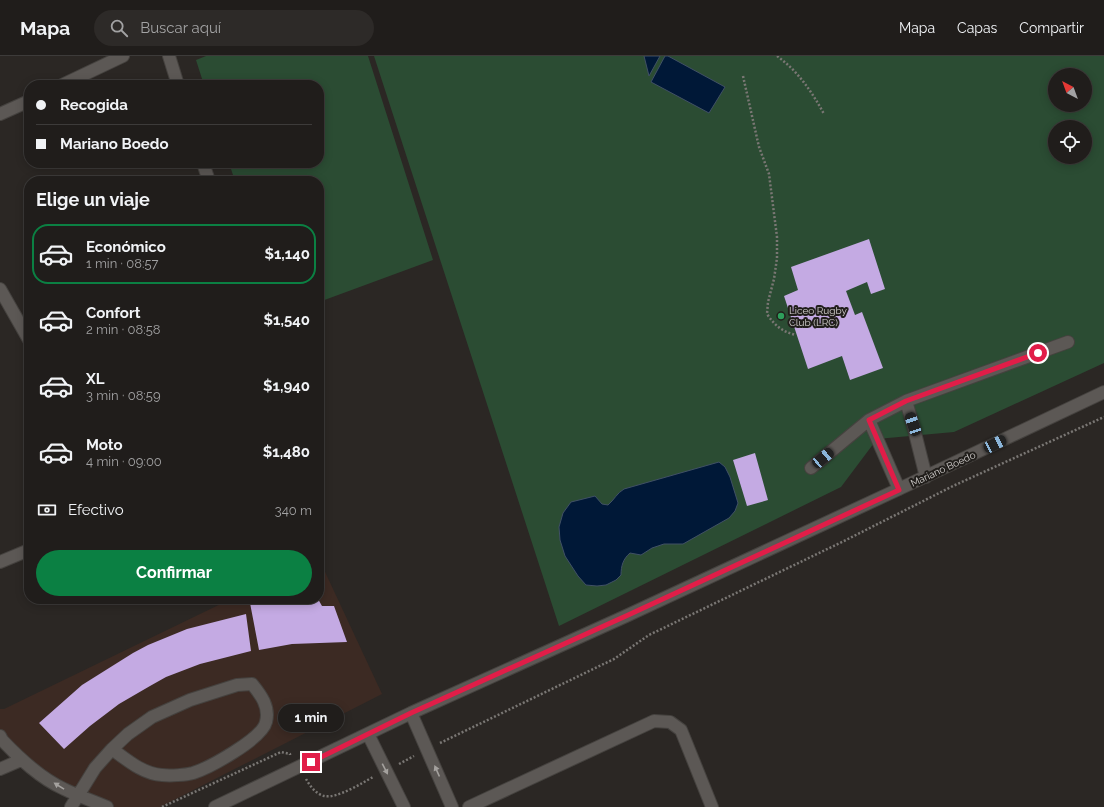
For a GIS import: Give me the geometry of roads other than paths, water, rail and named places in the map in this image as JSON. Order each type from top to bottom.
[{"type":"street","points":[[73,80],[123,56]]},
{"type":"street","points":[[169,56],[176,80]]},
{"type":"street","points":[[0,114],[24,103]]},
{"type":"street","points":[[0,289],[24,331]]},
{"type":"street","points":[[811,468],[869,420],[906,401],[1068,342]]},
{"type":"street","name":"Mariano Boedo","points":[[215,807],[411,713],[619,620],[899,490],[1104,392]]},
{"type":"street","points":[[906,401],[926,477]]},
{"type":"street","points":[[869,420],[899,490]]},
{"type":"street","points":[[0,562],[24,552]]},
{"type":"street","points":[[71,807],[95,768],[112,749],[128,734],[152,716],[190,700],[237,685],[252,684],[264,698],[267,712],[266,723],[250,742],[230,755],[192,773],[162,775],[140,769],[112,749]]},
{"type":"street","points":[[411,713],[452,807]]},
{"type":"street","points":[[469,807],[654,721],[670,722],[681,730],[712,807]]},
{"type":"street","points":[[368,734],[404,807]]},
{"type":"street","points":[[0,736],[21,760],[37,772],[63,789],[107,807]]},
{"type":"street","points":[[0,769],[21,760]]},
{"type":"water","points":[[644,56],[660,56],[649,76]]},
{"type":"water","points":[[665,56],[668,56],[725,87],[709,113],[651,82]]},
{"type":"water","points":[[719,462],[725,467],[730,477],[738,503],[735,511],[729,518],[683,544],[664,544],[652,548],[641,555],[630,553],[623,563],[621,575],[616,580],[606,585],[586,585],[578,576],[565,556],[560,540],[559,527],[563,513],[571,502],[595,496],[602,504],[608,505],[619,492],[624,489]]},
{"type":"place","name":"Liceo Rugby Club (LRC)","points":[[781,316]]}]
